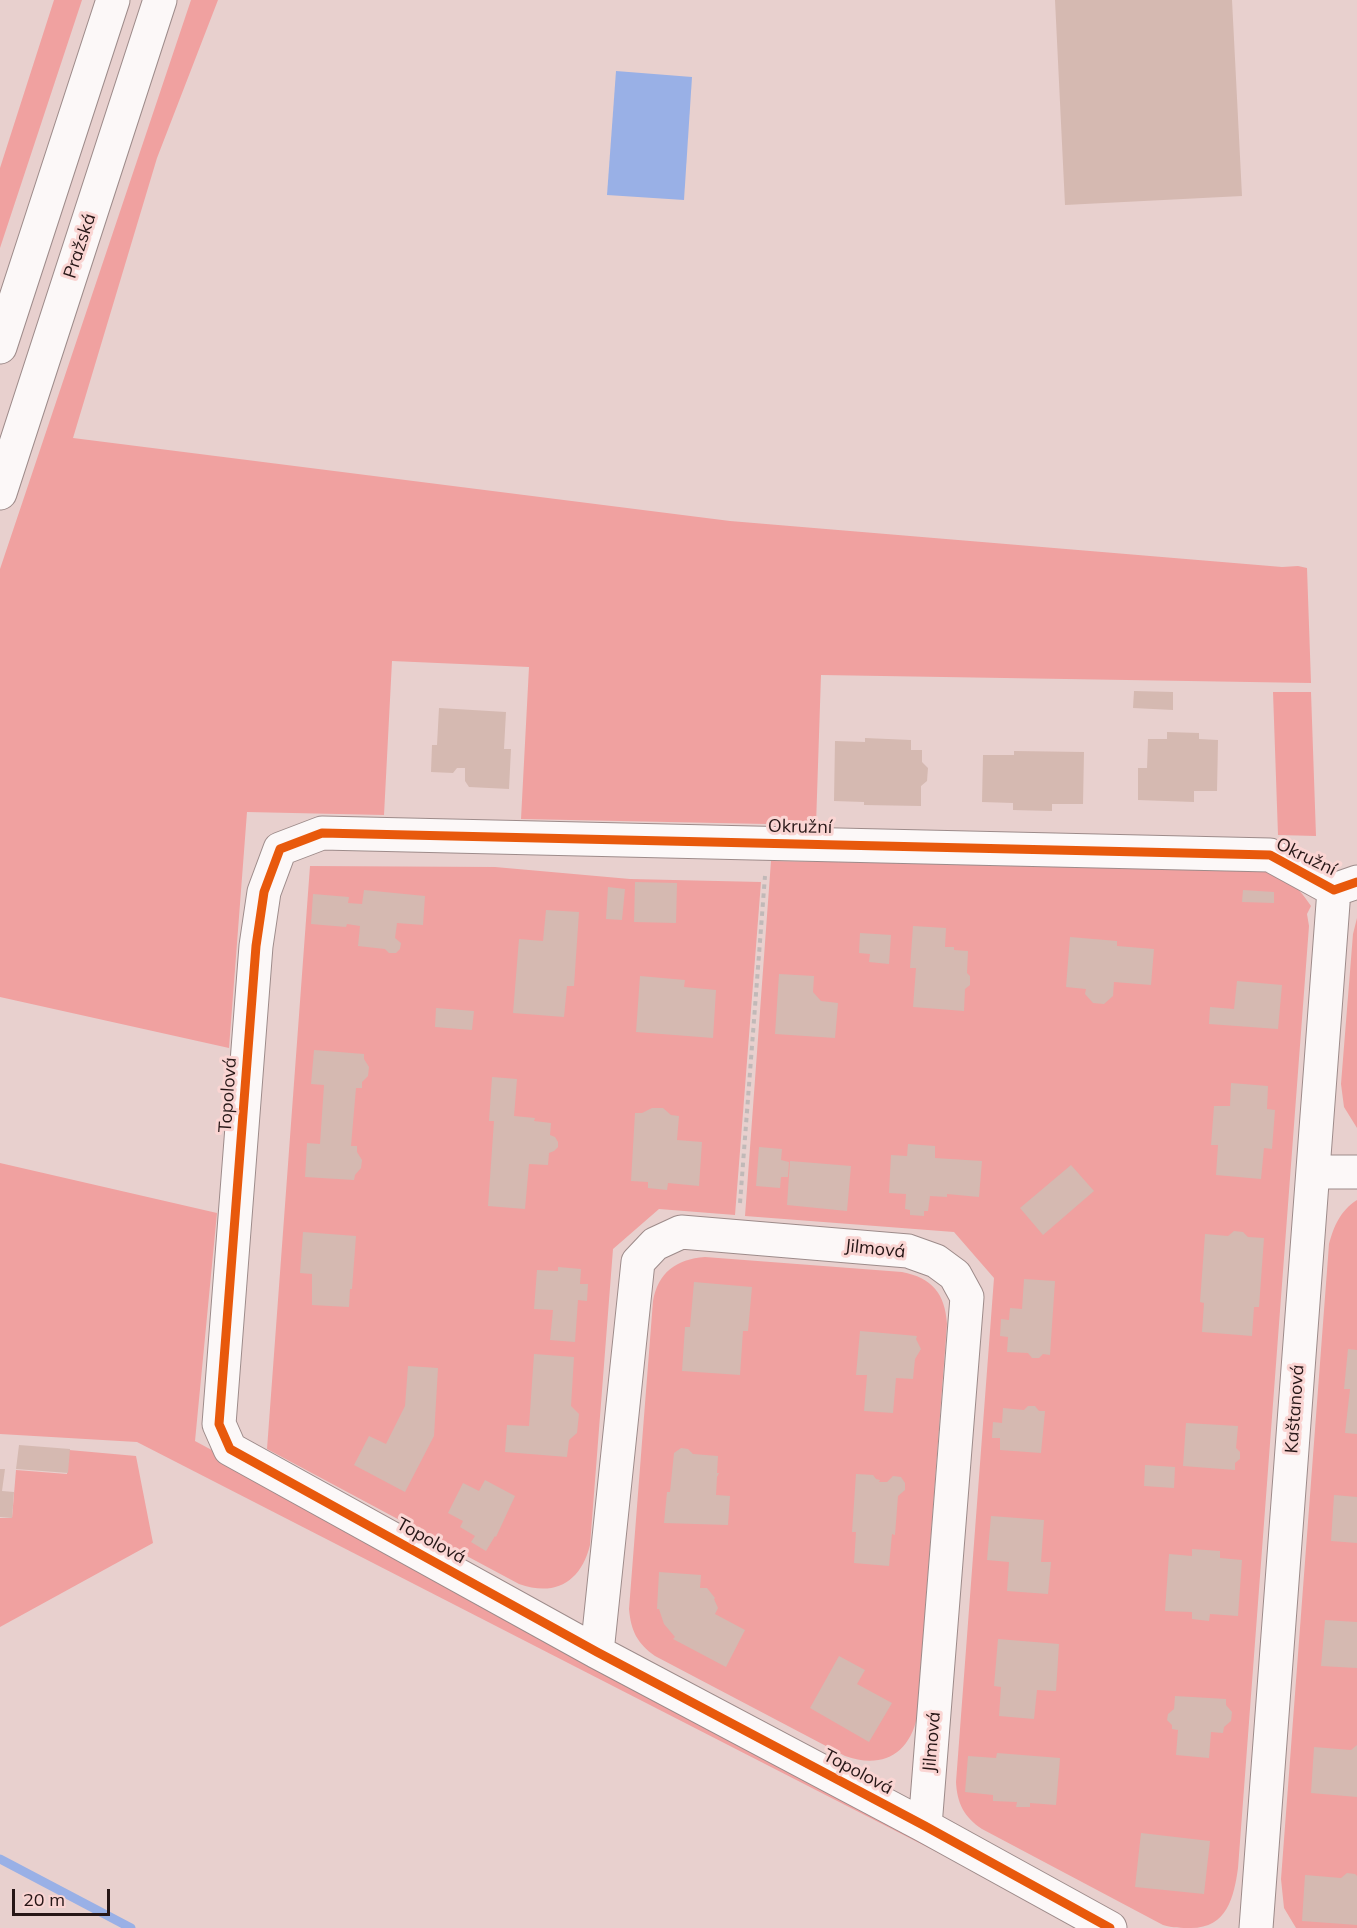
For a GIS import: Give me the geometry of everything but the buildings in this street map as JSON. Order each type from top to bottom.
[{"type":"street","points":[[0,347],[113,0]]},
{"type":"street","name":"Pražská","points":[[0,493],[160,0]]},
{"type":"street","name":"Okružní","points":[[264,892],[280,849],[322,833],[1270,855],[1345,886]]},
{"type":"street","name":"Kaštanová","points":[[1256,1928],[1313,1172],[1345,886]]},
{"type":"street","name":"Topolová","points":[[264,892],[256,946],[219,1424],[230,1449],[597,1652],[925,1826],[1110,1928]]},
{"type":"street","points":[[1313,1172],[1357,1172]]},
{"type":"street","name":"Jilmová","points":[[597,1652],[638,1262],[655,1244],[681,1232],[908,1251],[936,1260],[955,1275],[967,1297],[925,1826]]},
{"type":"path","points":[[737,1237],[768,843]]},
{"type":"shaded area","points":[[54,0],[82,0],[0,248],[0,168]]},
{"type":"shaded area","points":[[191,0],[218,0],[157,158],[73,438],[730,521],[1282,567],[1298,566],[1307,568],[1311,683],[821,675],[816,825],[521,819],[529,667],[392,661],[384,815],[247,812],[229,1048],[0,997],[0,569]]},
{"type":"shaded area","points":[[1273,692],[1311,692],[1316,836],[1278,835]]},
{"type":"shaded area","points":[[771,861],[1259,869],[1289,882],[1300,891],[1311,906],[1307,914],[1309,926],[1238,1868],[1231,1900],[1221,1917],[1213,1923],[1191,1928],[1163,1925],[982,1829],[970,1820],[960,1803],[956,1782],[994,1278],[954,1232],[745,1216]]},
{"type":"shaded area","points":[[310,866],[495,867],[630,879],[761,882],[735,1215],[659,1209],[613,1249],[590,1545],[580,1569],[565,1583],[555,1587],[532,1588],[519,1584],[267,1449]]},
{"type":"shaded area","points":[[1357,918],[1357,1128],[1344,1107],[1341,1084],[1353,934]]},
{"type":"shaded area","points":[[0,1163],[217,1213],[195,1441],[1096,1928],[1085,1928],[137,1442],[0,1434]]},
{"type":"shaded area","points":[[1357,1200],[1357,1928],[1296,1928],[1284,1908],[1281,1879],[1329,1244],[1338,1219]]},
{"type":"shaded area","points":[[705,1257],[902,1272],[929,1283],[940,1296],[943,1304],[947,1324],[917,1717],[907,1741],[892,1756],[870,1761],[845,1756],[655,1656],[639,1641],[633,1630],[629,1609],[653,1301],[659,1283],[670,1269],[685,1261]]},
{"type":"shaded area","points":[[69,1450],[136,1456],[153,1543],[0,1627],[0,1518],[12,1518],[16,1470],[67,1474]]},
{"type":"water","points":[[616,71],[692,77],[684,200],[607,195]]},
{"type":"waterway","points":[[0,1859],[131,1928]]},
{"type":"cycle path","points":[[1110,1928],[925,1826],[597,1652],[230,1449],[219,1424],[256,946],[264,892],[280,849],[322,833],[1270,855],[1334,890],[1357,882]]}]
